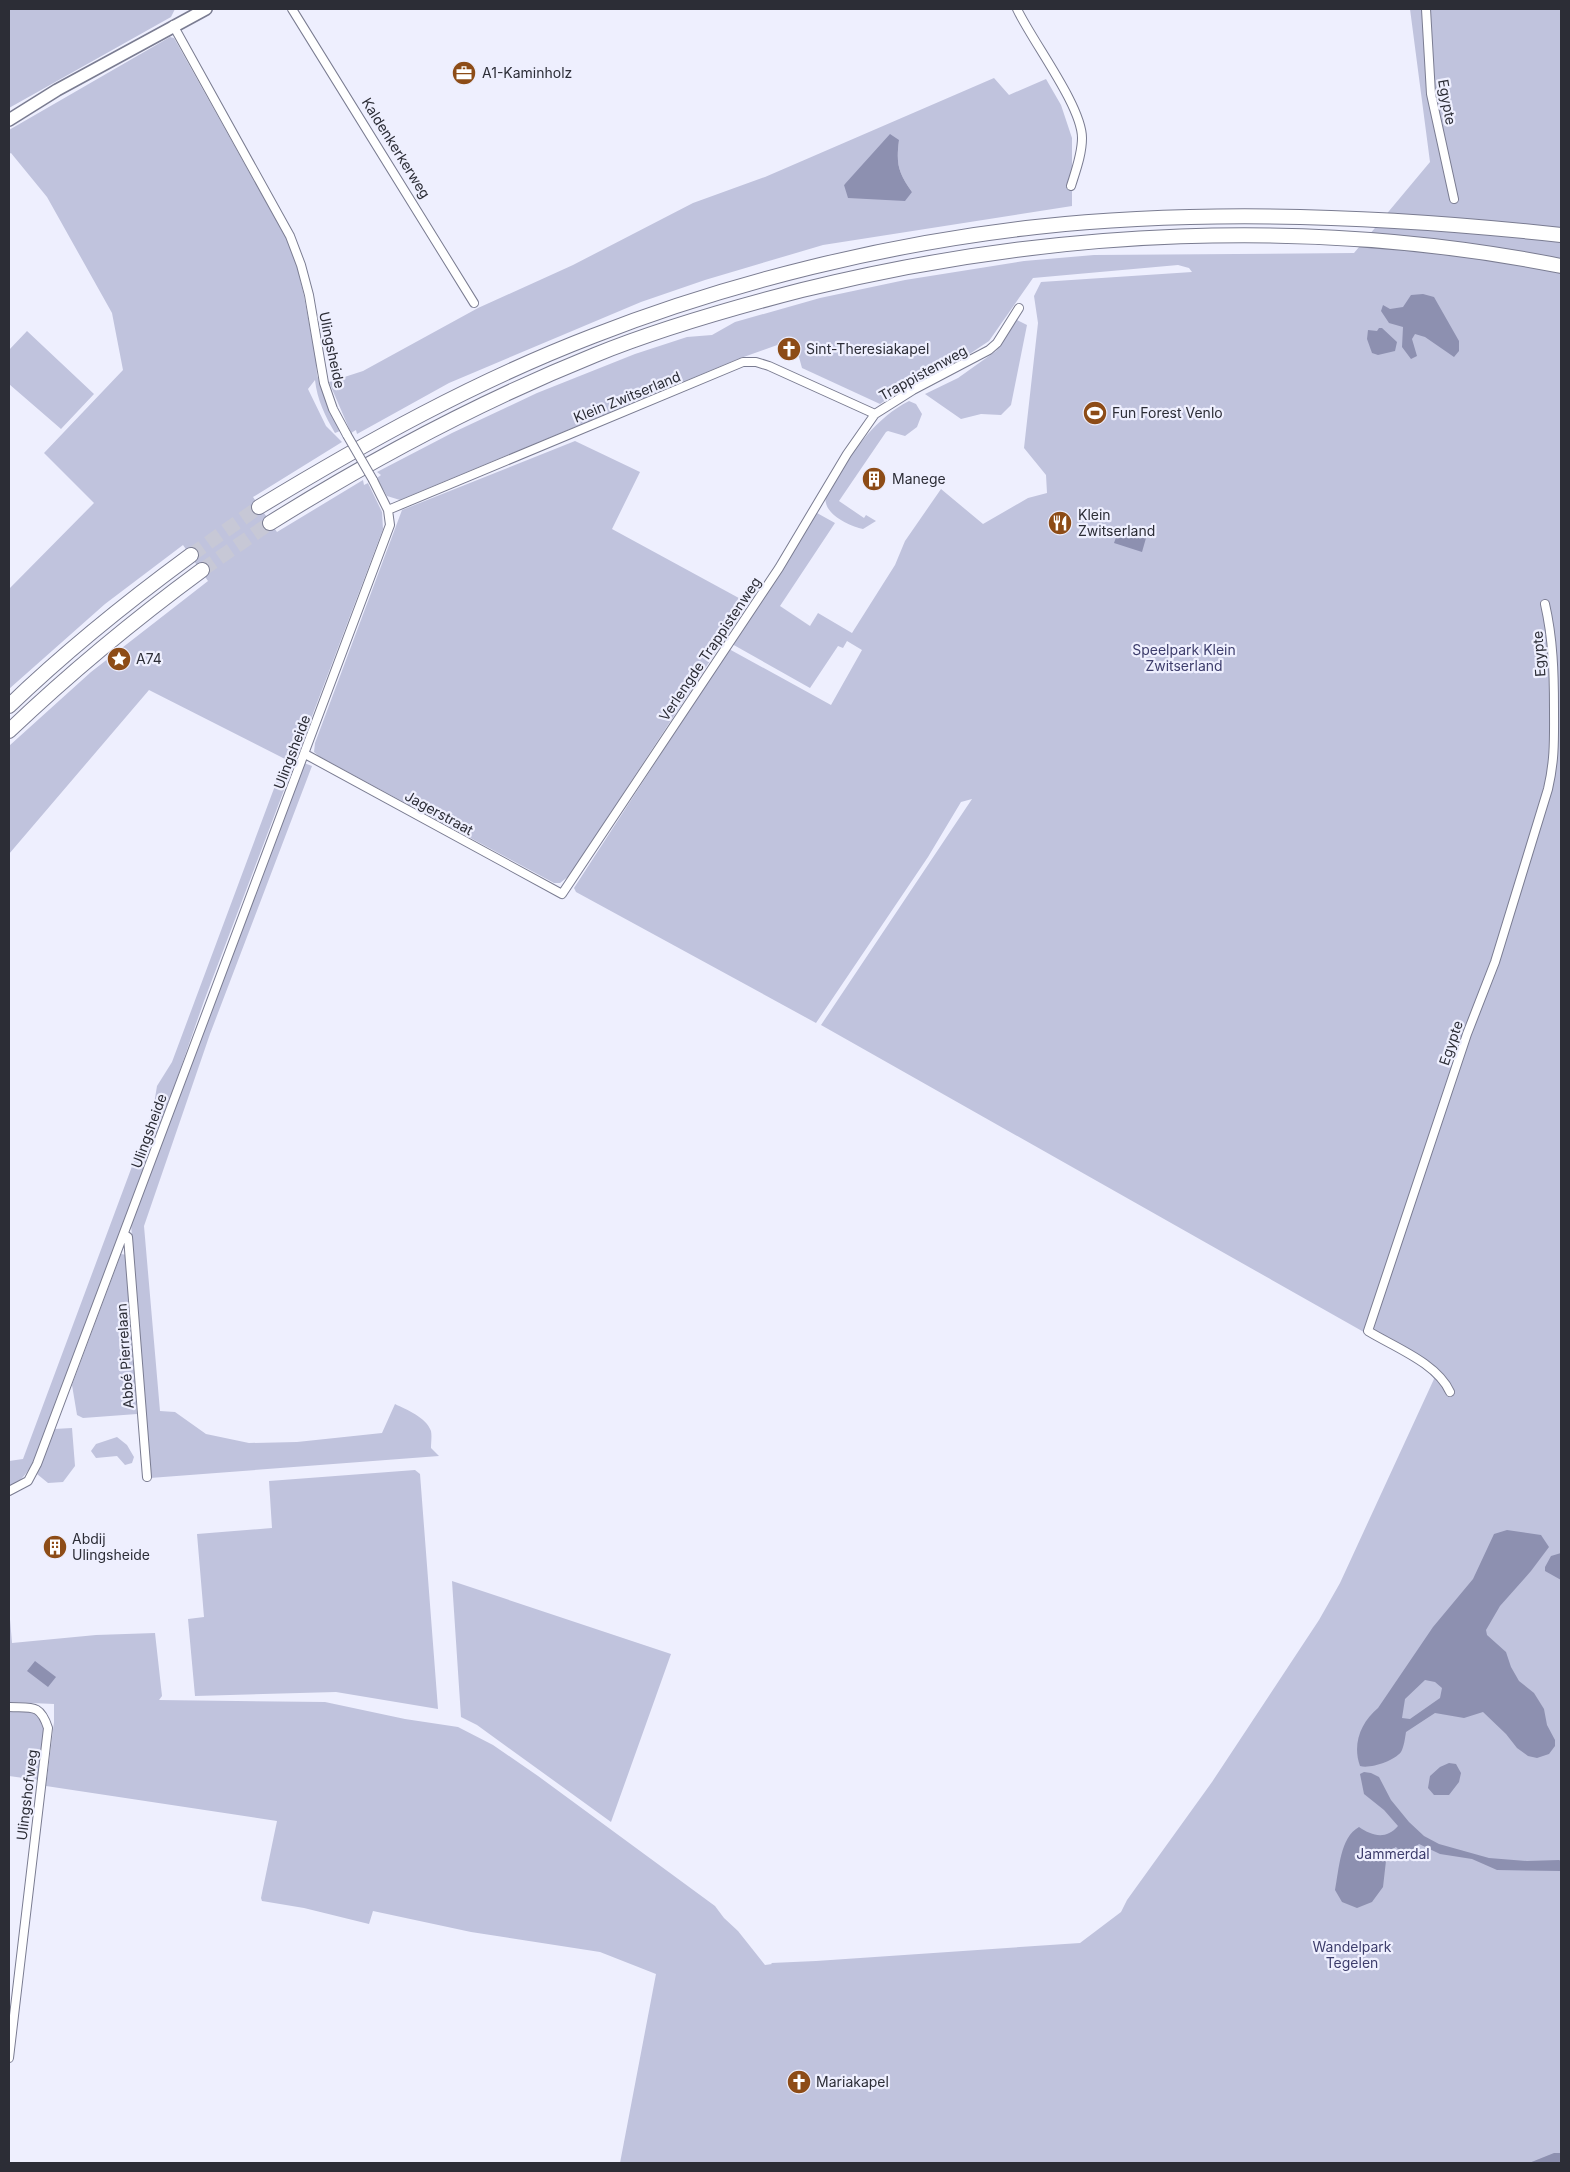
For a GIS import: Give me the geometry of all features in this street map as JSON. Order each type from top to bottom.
[{"type":"highway","points":[[259,508],[392,429],[473,388],[593,335],[763,280],[882,252],[957,238],[1035,227],[1198,217],[1377,220],[1561,235]]},
{"type":"highway","points":[[270,523],[337,481],[400,446],[484,403],[596,354],[711,315],[876,272],[966,256],[1088,241],[1244,236],[1303,237],[1429,246],[1561,266]]},
{"type":"highway","points":[[9,706],[77,644],[143,591],[192,555]]},
{"type":"highway","points":[[9,731],[72,673],[125,628],[202,570]]},
{"type":"main road","points":[[9,120],[173,25],[206,9]]},
{"type":"street","name":"Kaldenkerkerweg","points":[[292,9],[474,303]]},
{"type":"street","points":[[1017,9],[1065,91],[1079,119],[1082,136],[1080,156],[1070,186]]},
{"type":"street","name":"Egypte","points":[[1426,9],[1431,94],[1454,199]]},
{"type":"street","name":"Ulingsheide","points":[[9,1491],[28,1481],[37,1464],[390,525],[388,510],[347,435],[324,383],[303,272],[290,236],[173,25]]},
{"type":"street","name":"Trappistenweg","points":[[875,414],[913,390],[989,350],[997,343],[1019,308]]},
{"type":"street","name":"Klein Zwitserland","points":[[388,510],[743,362],[756,362],[769,366],[875,414]]},
{"type":"street","name":"Verlengde Trappistenweg","points":[[562,894],[779,568],[847,454],[875,414]]},
{"type":"street","name":"Egypte","points":[[1450,1392],[1445,1381],[1435,1370],[1368,1331],[1467,1034],[1495,962],[1558,762],[1552,635],[1545,604]]},
{"type":"street","name":"Jagerstraat","points":[[305,754],[562,894]]},
{"type":"street","name":"Abbé Pierrelaan","points":[[124,1235],[128,1237],[147,1477]]},
{"type":"street","name":"Ulingshofweg","points":[[9,1707],[35,1708],[44,1714],[48,1728],[9,2058]]},
{"type":"green space","points":[[9,9],[175,9],[171,17],[9,108]]},
{"type":"green space","points":[[1410,9],[1561,9],[1561,2163],[620,2163],[656,1974],[600,1952],[471,1932],[373,1911],[369,1924],[304,1908],[262,1901],[261,1898],[277,1821],[46,1786],[54,1722],[54,1704],[9,1702],[9,1607],[12,1643],[96,1635],[155,1633],[162,1696],[159,1700],[325,1702],[405,1719],[458,1727],[493,1745],[538,1776],[715,1906],[765,1965],[771,1963],[1080,1943],[1121,1912],[1127,1900],[1212,1782],[1319,1620],[1340,1583],[1434,1379],[1431,1370],[821,1025],[972,799],[961,802],[928,857],[816,1023],[576,892],[574,888],[729,649],[831,705],[862,650],[847,641],[843,648],[838,646],[810,688],[732,644],[817,513],[835,523],[780,606],[810,626],[818,613],[852,633],[895,565],[905,541],[941,489],[983,524],[1028,498],[1047,493],[1046,475],[1024,448],[1038,323],[1034,296],[1041,282],[1192,272],[1189,268],[1178,265],[1033,278],[989,341],[962,359],[909,384],[880,404],[802,368],[794,339],[738,359],[400,500],[387,496],[377,478],[381,475],[377,472],[452,433],[537,393],[635,354],[687,337],[712,335],[735,322],[820,298],[905,280],[1024,261],[1094,255],[1354,253],[1430,162]]},
{"type":"green space","points":[[170,37],[174,38],[286,238],[297,266],[304,296],[317,375],[328,408],[340,431],[335,433],[328,420],[320,401],[315,380],[308,389],[326,426],[342,442],[253,497],[277,532],[363,480],[364,485],[368,483],[382,512],[383,529],[204,1001],[174,1087],[33,1463],[20,1480],[9,1487],[9,1461],[23,1459],[153,1110],[157,1086],[172,1062],[285,759],[149,690],[9,854],[9,746],[91,672],[208,581],[183,545],[105,604],[9,689],[9,589],[94,503],[44,453],[123,370],[112,313],[47,197],[11,153],[9,154],[9,130]]},
{"type":"green space","points":[[994,78],[1009,95],[1046,79],[1061,105],[1072,138],[1072,206],[823,245],[705,280],[641,302],[449,383],[357,434],[356,430],[351,433],[329,382],[363,371],[478,308],[573,265],[693,203],[765,177]],"holes":[[[899,140],[899,167],[912,192],[844,185]]]},
{"type":"green space","points":[[1017,320],[1027,325],[1011,405],[1001,415],[981,414],[961,419],[925,394],[958,378],[996,351]]},
{"type":"green space","points":[[27,331],[94,394],[61,429],[9,384],[9,350]]},
{"type":"green space","points":[[909,401],[916,404],[922,414],[917,427],[905,436],[886,432],[839,501],[864,518],[866,515],[876,521],[863,529],[844,522],[828,508],[826,495],[828,491],[851,456],[876,425]]},
{"type":"green space","points":[[575,441],[640,472],[612,529],[748,603],[569,876],[560,883],[554,883],[320,757],[314,752],[315,743],[402,510]]},
{"type":"green space","points":[[304,763],[312,766],[210,1034],[144,1226],[160,1411],[175,1412],[206,1434],[249,1443],[297,1442],[382,1433],[395,1404],[416,1414],[429,1426],[431,1431],[431,1448],[439,1456],[150,1478],[131,1224]]},
{"type":"green space","points":[[121,1254],[127,1255],[137,1414],[83,1418],[77,1415],[72,1385]]},
{"type":"green space","points":[[72,1428],[75,1466],[63,1482],[48,1483],[37,1474],[54,1429]]},
{"type":"green space","points":[[117,1437],[127,1445],[134,1457],[132,1463],[125,1465],[117,1456],[96,1458],[91,1451],[96,1444]]},
{"type":"green space","points":[[415,1470],[420,1474],[438,1709],[336,1692],[195,1696],[188,1619],[204,1617],[197,1534],[272,1528],[269,1481]]},
{"type":"green space","points":[[452,1581],[671,1654],[611,1822],[477,1725],[461,1717]]},
{"type":"green space","points":[[9,1711],[31,1712],[37,1714],[41,1719],[43,1745],[38,1780],[9,1776]]},
{"type":"shaded area","points":[[890,134],[899,140],[899,167],[912,192],[905,201],[848,198],[844,185]]},
{"type":"shaded area","points":[[1423,294],[1434,297],[1459,341],[1459,351],[1454,357],[1425,337],[1415,334],[1412,339],[1417,356],[1411,359],[1402,347],[1403,327],[1389,323],[1381,311],[1383,305],[1390,309],[1403,307],[1411,295]]},
{"type":"shaded area","points":[[1379,328],[1382,328],[1397,342],[1395,351],[1378,355],[1372,353],[1367,339],[1368,330],[1377,331]]},
{"type":"shaded area","points":[[1119,529],[1146,538],[1142,552],[1114,543]]},
{"type":"shaded area","points":[[1507,1530],[1541,1535],[1549,1547],[1500,1606],[1486,1630],[1487,1635],[1506,1652],[1511,1667],[1519,1681],[1534,1693],[1544,1709],[1547,1725],[1555,1740],[1555,1746],[1549,1754],[1537,1758],[1528,1756],[1517,1748],[1506,1734],[1483,1712],[1464,1718],[1435,1713],[1406,1732],[1403,1748],[1398,1755],[1376,1765],[1360,1766],[1357,1750],[1358,1742],[1367,1720],[1378,1708],[1433,1627],[1473,1579],[1494,1534]],"holes":[[[1425,1680],[1435,1682],[1442,1688],[1440,1698],[1410,1719],[1402,1718],[1405,1699]]]},
{"type":"shaded area","points":[[1561,1553],[1561,1580],[1545,1571],[1545,1567],[1551,1556]]},
{"type":"shaded area","points":[[35,1661],[56,1677],[48,1687],[27,1671]]},
{"type":"shaded area","points":[[1449,1763],[1456,1764],[1461,1773],[1459,1782],[1449,1795],[1434,1795],[1428,1788],[1430,1776],[1440,1767]]},
{"type":"shaded area","points":[[1364,1772],[1379,1777],[1391,1800],[1409,1822],[1424,1836],[1439,1844],[1489,1858],[1527,1861],[1559,1860],[1561,1861],[1561,1871],[1497,1870],[1472,1859],[1440,1854],[1419,1844],[1405,1857],[1396,1847],[1387,1852],[1383,1887],[1372,1902],[1357,1908],[1342,1902],[1335,1890],[1341,1855],[1348,1838],[1359,1827],[1369,1833],[1384,1835],[1398,1826],[1384,1810],[1364,1794],[1360,1774]]},
{"type":"shaded area","points":[[1554,2153],[1561,2153],[1561,2163],[1529,2163]]},
{"type":"tunnel","points":[[191,555],[259,507]]},
{"type":"tunnel","points":[[202,570],[270,523]]},
{"type":"place","name":"A1-Kaminholz","points":[[464,73]]},
{"type":"place","name":"Sint-Theresiakapel","points":[[789,349]]},
{"type":"place","name":"Fun Forest Venlo","points":[[1095,413]]},
{"type":"place","name":"Manege","points":[[874,479]]},
{"type":"place","name":"Klein Zwitserland","points":[[1060,523]]},
{"type":"place","name":"A74","points":[[119,659]]},
{"type":"place","name":"Abdij Ulingsheide","points":[[55,1547]]},
{"type":"place","name":"Mariakapel","points":[[799,2082]]},
{"type":"park label","name":"Speelpark Klein Zwitserland","points":[[1184,658]]},
{"type":"park label","name":"Jammerdal","points":[[1393,1854]]},
{"type":"park label","name":"Wandelpark Tegelen","points":[[1352,1955]]}]
